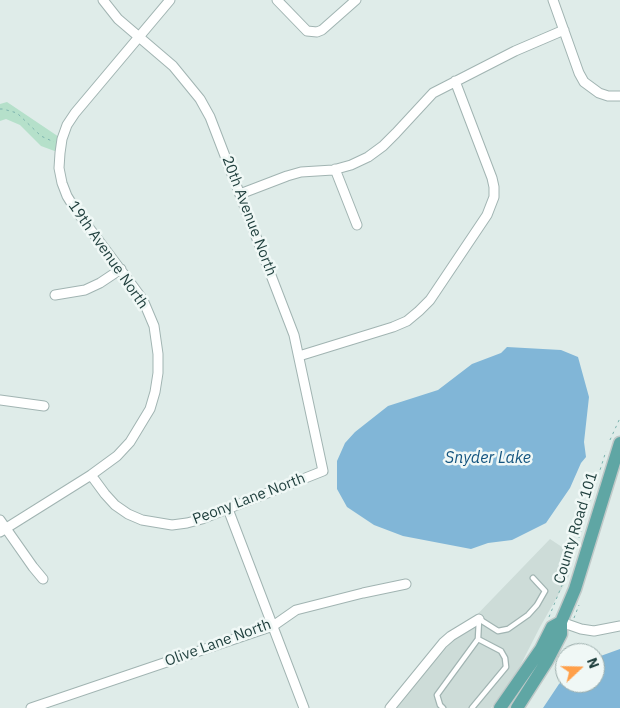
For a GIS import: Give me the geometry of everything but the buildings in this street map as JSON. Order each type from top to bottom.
[{"type":"main road","name":"County Road 101","points":[[517,708],[561,634],[561,622],[580,573],[620,443]]},
{"type":"main road","name":"County Road 101","points":[[500,708],[536,655],[552,627],[561,622]]},
{"type":"street","name":"20th Avenue North","points":[[103,0],[118,19],[174,66],[200,99],[218,136],[294,335],[324,470]]},
{"type":"street","name":"19th Avenue North","points":[[91,474],[117,456],[141,426],[150,409],[155,392],[158,354],[154,326],[143,300],[67,196],[59,168],[61,146],[67,125],[75,113],[170,0]]},
{"type":"street","points":[[277,0],[302,27],[312,32],[322,30],[356,0]]},
{"type":"street","points":[[553,0],[584,82],[608,96],[620,96]]},
{"type":"street","points":[[240,194],[287,176],[301,172],[335,169],[351,165],[368,157],[383,146],[433,93],[515,51],[564,30]]},
{"type":"street","points":[[299,356],[393,327],[419,311],[430,300],[487,215],[494,197],[492,178],[455,81]]},
{"type":"street","points":[[335,169],[357,226]]},
{"type":"street","points":[[55,295],[85,290],[100,283],[121,269]]},
{"type":"street","points":[[0,400],[44,406]]},
{"type":"street","name":"Peony Lane North","points":[[91,474],[104,494],[128,514],[142,520],[157,523],[180,524],[228,509],[324,470]]},
{"type":"street","points":[[3,531],[91,474]]},
{"type":"street","points":[[228,509],[304,708]]},
{"type":"street","points":[[0,520],[3,531],[43,579]]},
{"type":"street","name":"Olive Lane North","points":[[31,708],[273,626],[296,610],[406,584]]},
{"type":"street","points":[[390,708],[443,643],[479,619]]},
{"type":"street","points":[[561,622],[581,629],[594,630],[620,626]]},
{"type":"lane","points":[[442,708],[437,695],[478,639],[479,619],[498,631],[508,630],[528,615],[537,605],[545,591],[533,578]]},
{"type":"lane","points":[[472,708],[506,667],[505,658],[501,651],[478,639]]},
{"type":"path","points":[[0,109],[17,113],[41,136],[61,146]]},
{"type":"path","points":[[546,624],[572,563],[611,437],[620,418]]},
{"type":"shaded area","points":[[550,539],[565,549],[570,560],[569,576],[518,670],[491,708],[392,708],[468,624]]},
{"type":"green space","points":[[7,102],[62,139],[60,153],[41,146],[20,125],[6,119],[0,121],[0,104]]},
{"type":"water","name":"Snyder Lake","points":[[507,347],[561,350],[578,357],[589,397],[584,442],[586,457],[581,463],[570,488],[546,523],[512,540],[488,543],[471,549],[403,536],[374,525],[347,507],[337,489],[337,461],[345,443],[355,432],[388,406],[438,390],[472,364],[501,353]]},
{"type":"water","points":[[620,649],[620,708],[543,708],[555,690],[555,693],[605,693],[605,654]]}]
